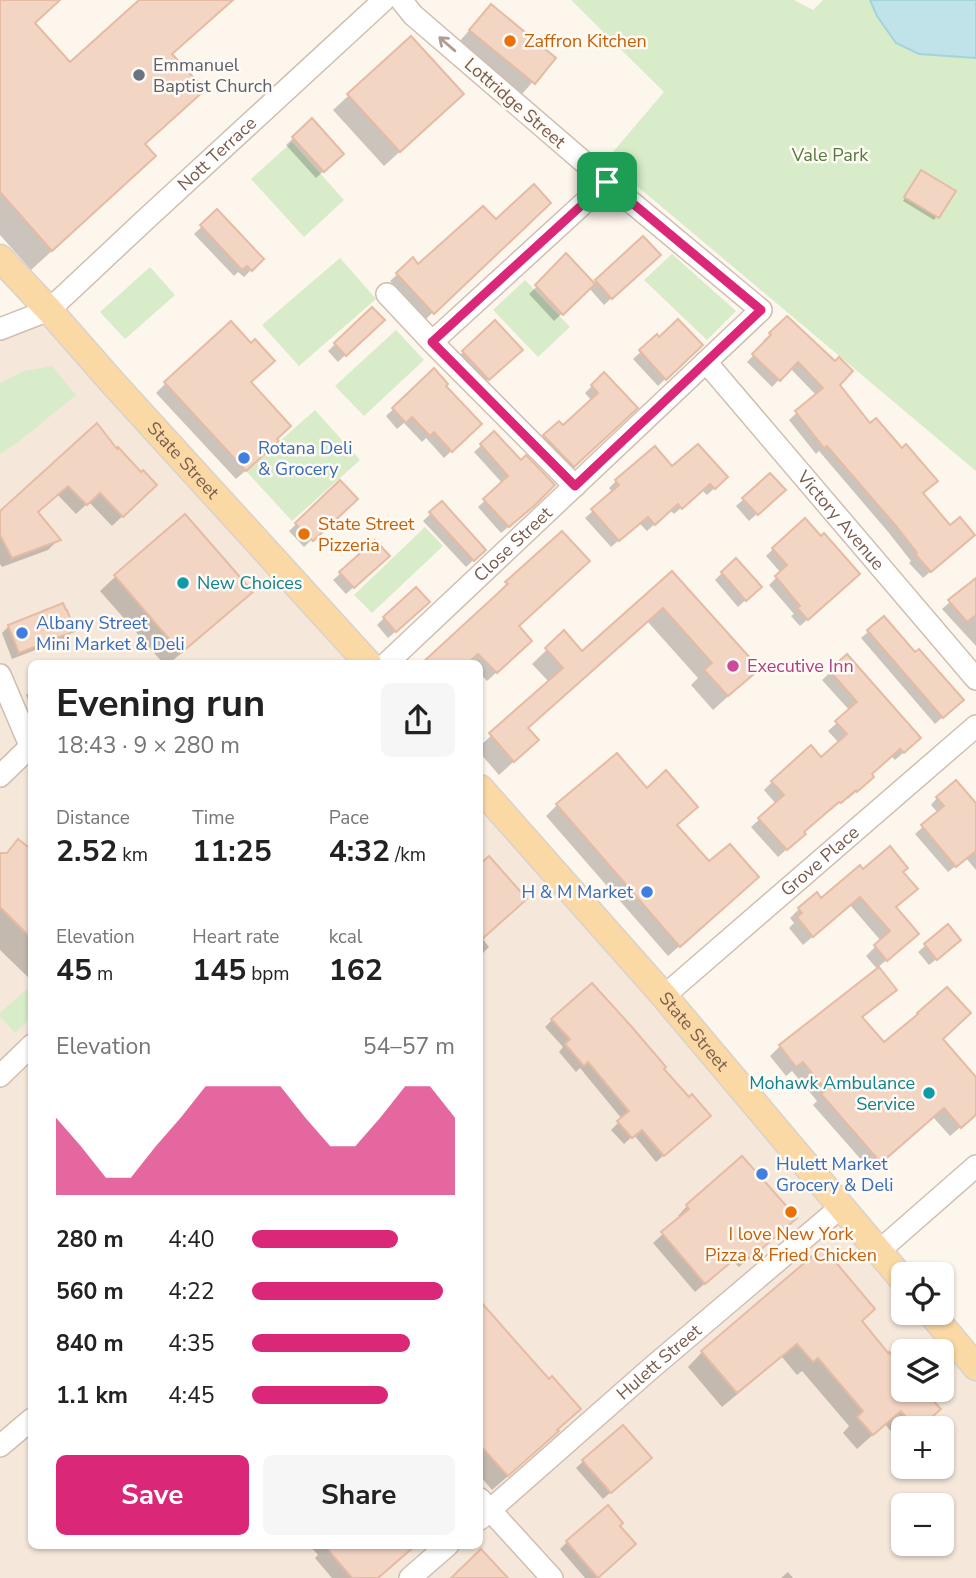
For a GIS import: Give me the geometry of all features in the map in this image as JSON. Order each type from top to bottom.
[{"type":"main road","name":"State Street","points":[[0,258],[365,660]]},
{"type":"main road","name":"State Street","points":[[483,791],[664,996],[891,1266]]},
{"type":"main road","points":[[941,1325],[976,1367]]},
{"type":"street","name":"Nott Terrace","points":[[49,310],[384,0]]},
{"type":"street","name":"Lottridge Street","points":[[401,0],[413,15],[761,310]]},
{"type":"street","points":[[432,342],[607,182]]},
{"type":"street","points":[[387,294],[575,486]]},
{"type":"street","points":[[0,329],[49,310]]},
{"type":"street","name":"Close Street","points":[[390,660],[761,310]]},
{"type":"street","name":"Victory Avenue","points":[[706,362],[976,679]]},
{"type":"street","points":[[0,675],[28,741]]},
{"type":"street","name":"Grove Place","points":[[664,996],[976,726]]},
{"type":"street","points":[[0,776],[28,751]]},
{"type":"street","points":[[0,1076],[28,1049]]},
{"type":"street","points":[[879,1251],[976,1166]]},
{"type":"street","name":"Hulett Street","points":[[483,1509],[841,1207]]},
{"type":"street","points":[[0,1446],[28,1422]]},
{"type":"street","points":[[483,1509],[552,1578]]},
{"type":"street","points":[[410,1578],[444,1549]]},
{"type":"shaded area","points":[[49,310],[364,660],[28,660],[28,1549],[483,1549],[483,793],[891,1271],[891,1325],[936,1325],[948,1339],[891,1339],[891,1402],[954,1402],[954,1345],[976,1371],[976,1578],[0,1578],[0,332]]},
{"type":"green space","name":"Vale Park","points":[[571,0],[794,0],[813,10],[823,0],[976,0],[976,471],[606,160],[664,92]]},
{"type":"green space","points":[[292,142],[344,200],[304,237],[251,179]]},
{"type":"green space","points":[[672,254],[736,311],[707,340],[644,280]]},
{"type":"green space","points":[[340,258],[376,299],[299,366],[262,325]]},
{"type":"green space","points":[[150,267],[175,295],[125,339],[100,312]]},
{"type":"green space","points":[[525,280],[570,327],[538,357],[493,310]]},
{"type":"green space","points":[[396,330],[424,360],[364,416],[335,386]]},
{"type":"green space","points":[[52,366],[76,395],[0,454],[0,383],[24,371]]},
{"type":"green space","points":[[315,410],[360,460],[292,521],[246,471]]},
{"type":"green space","points":[[425,527],[443,546],[372,613],[354,595]]},
{"type":"green space","points":[[27,989],[28,1021],[15,1033],[0,1013]]},
{"type":"water","points":[[870,0],[976,0],[976,58],[919,54],[896,43],[877,16]]},
{"type":"building","points":[[0,0],[60,0],[35,23],[70,62],[139,0],[233,0],[172,54],[205,90],[145,144],[156,156],[52,251],[0,192]]},
{"type":"building","points":[[491,4],[556,58],[535,84],[469,30]]},
{"type":"building","points":[[411,36],[464,94],[400,152],[347,94]]},
{"type":"building","points":[[312,118],[344,154],[324,172],[292,137]]},
{"type":"building","points":[[921,170],[956,191],[939,218],[904,197]]},
{"type":"building","points":[[534,184],[551,203],[434,314],[396,273],[413,257],[418,264],[483,206],[496,219]]},
{"type":"building","points":[[217,209],[264,259],[252,271],[247,266],[242,270],[200,225]]},
{"type":"building","points":[[643,236],[661,255],[612,299],[595,280]]},
{"type":"building","points":[[566,253],[595,284],[563,315],[535,285]]},
{"type":"building","points":[[372,307],[385,320],[346,356],[334,343]]},
{"type":"building","points":[[787,316],[835,361],[839,357],[853,371],[840,385],[870,423],[876,418],[902,448],[906,444],[938,481],[923,493],[950,525],[960,517],[975,535],[931,572],[896,526],[827,446],[824,448],[795,411],[823,388],[798,362],[780,381],[752,354]]},
{"type":"building","points":[[678,319],[703,345],[666,380],[639,350],[657,334],[659,337]]},
{"type":"building","points":[[495,320],[523,350],[489,380],[462,351]]},
{"type":"building","points":[[231,321],[251,343],[255,339],[275,361],[251,382],[291,426],[277,439],[279,441],[246,471],[164,382]]},
{"type":"building","points":[[434,368],[448,384],[446,386],[482,424],[452,452],[434,432],[430,436],[412,417],[406,423],[392,408]]},
{"type":"building","points":[[604,372],[638,408],[574,467],[543,435],[559,421],[563,425],[598,393],[591,385]]},
{"type":"building","points":[[97,423],[117,449],[118,447],[157,485],[123,517],[100,493],[87,505],[68,486],[38,512],[61,540],[12,558],[0,535],[0,511]]},
{"type":"building","points":[[494,431],[521,460],[526,455],[555,485],[509,527],[483,499],[508,476],[480,444]]},
{"type":"building","points":[[698,444],[728,477],[715,489],[710,484],[682,509],[678,504],[655,525],[648,517],[619,541],[591,509],[619,485],[615,480],[655,446],[672,466]]},
{"type":"building","points":[[770,473],[786,490],[758,515],[742,498]]},
{"type":"building","points":[[340,480],[358,499],[313,541],[295,523]]},
{"type":"building","points":[[442,501],[486,550],[474,561],[429,512]]},
{"type":"building","name":"New Choices","points":[[185,514],[253,592],[181,653],[114,575]]},
{"type":"building","points":[[805,518],[821,536],[824,533],[860,574],[808,620],[775,576],[787,565],[772,548]]},
{"type":"building","points":[[562,531],[590,561],[519,626],[532,641],[497,673],[478,654],[471,660],[425,660],[508,584],[505,582]]},
{"type":"building","points":[[375,540],[390,556],[354,588],[339,572]]},
{"type":"building","points":[[736,558],[762,587],[746,601],[721,572]]},
{"type":"building","name":"Executive Inn","points":[[672,571],[760,669],[728,696],[704,670],[712,663],[663,608],[528,728],[539,740],[514,762],[489,733],[563,668],[545,648],[564,630],[582,651]]},
{"type":"building","points":[[976,578],[976,615],[967,622],[948,600]]},
{"type":"building","points":[[416,587],[430,602],[396,632],[383,617]]},
{"type":"building","points":[[63,603],[75,631],[19,653],[8,625]]},
{"type":"building","points":[[884,616],[915,652],[919,649],[964,700],[943,718],[867,630]]},
{"type":"building","points":[[847,654],[921,738],[904,753],[900,749],[872,774],[874,777],[857,792],[856,790],[839,802],[787,850],[758,818],[784,795],[771,781],[811,745],[821,757],[847,734],[835,721],[857,702],[829,670]]},
{"type":"building","points":[[617,753],[647,788],[666,770],[698,807],[677,825],[709,861],[730,844],[759,877],[680,947],[556,804]]},
{"type":"building","points":[[956,780],[976,803],[976,851],[956,867],[921,825],[944,806],[936,797]]},
{"type":"building","points":[[18,839],[28,847],[28,935],[0,907],[0,853],[7,853]]},
{"type":"building","points":[[890,846],[908,868],[903,872],[918,889],[896,907],[919,934],[887,961],[874,945],[890,931],[860,897],[813,937],[797,917],[802,913],[798,908],[817,892],[821,898],[860,865],[863,869]]},
{"type":"building","points":[[489,856],[527,899],[483,938],[483,861]]},
{"type":"building","points":[[948,924],[961,940],[937,960],[924,944]]},
{"type":"building","points":[[879,967],[897,990],[862,1017],[884,1042],[947,987],[971,1013],[943,1039],[976,1077],[976,1115],[961,1128],[944,1108],[881,1163],[821,1094],[826,1090],[803,1062],[796,1067],[779,1045]]},
{"type":"building","points":[[592,983],[689,1097],[692,1094],[711,1116],[664,1156],[642,1130],[632,1138],[617,1121],[629,1111],[588,1062],[584,1066],[565,1044],[570,1039],[551,1019]]},
{"type":"building","points":[[742,1156],[797,1218],[750,1259],[743,1252],[705,1284],[661,1232],[689,1209],[686,1205]]},
{"type":"building","points":[[823,1247],[875,1309],[862,1321],[891,1354],[891,1402],[934,1402],[941,1409],[933,1416],[905,1416],[901,1411],[891,1416],[891,1420],[873,1435],[857,1417],[863,1411],[818,1358],[813,1362],[797,1344],[737,1393],[701,1351]]},
{"type":"building","points":[[483,1304],[549,1379],[552,1376],[581,1409],[508,1476],[483,1448]]},
{"type":"building","points":[[623,1425],[652,1458],[611,1493],[582,1460]]},
{"type":"building","points":[[608,1505],[623,1523],[620,1526],[636,1544],[598,1578],[566,1541]]},
{"type":"building","points":[[327,1549],[411,1549],[378,1578],[352,1578]]},
{"type":"building","points":[[481,1549],[508,1578],[451,1578]]},
{"type":"place","name":"Zaffron Kitchen","points":[[510,41]]},
{"type":"place","name":"Emmanuel Baptist Church","points":[[139,75]]},
{"type":"place","name":"Rotana Deli & Grocery","points":[[244,458]]},
{"type":"place","name":"State Street Pizzeria","points":[[304,534]]},
{"type":"place","name":"New Choices","points":[[183,583]]},
{"type":"place","name":"Albany Street Mini Market & Deli","points":[[22,633]]},
{"type":"place","name":"Executive Inn","points":[[733,666]]},
{"type":"place","name":"H & M Market","points":[[647,892]]},
{"type":"place","name":"Mohawk Ambulance Service","points":[[929,1093]]},
{"type":"place","name":"Hulett Market Grocery & Deli","points":[[762,1174]]},
{"type":"place","name":"I love New York Pizza & Fried Chicken","points":[[791,1212]]},
{"type":"route","points":[[607,182],[761,310],[575,486],[432,342],[607,182]]}]
